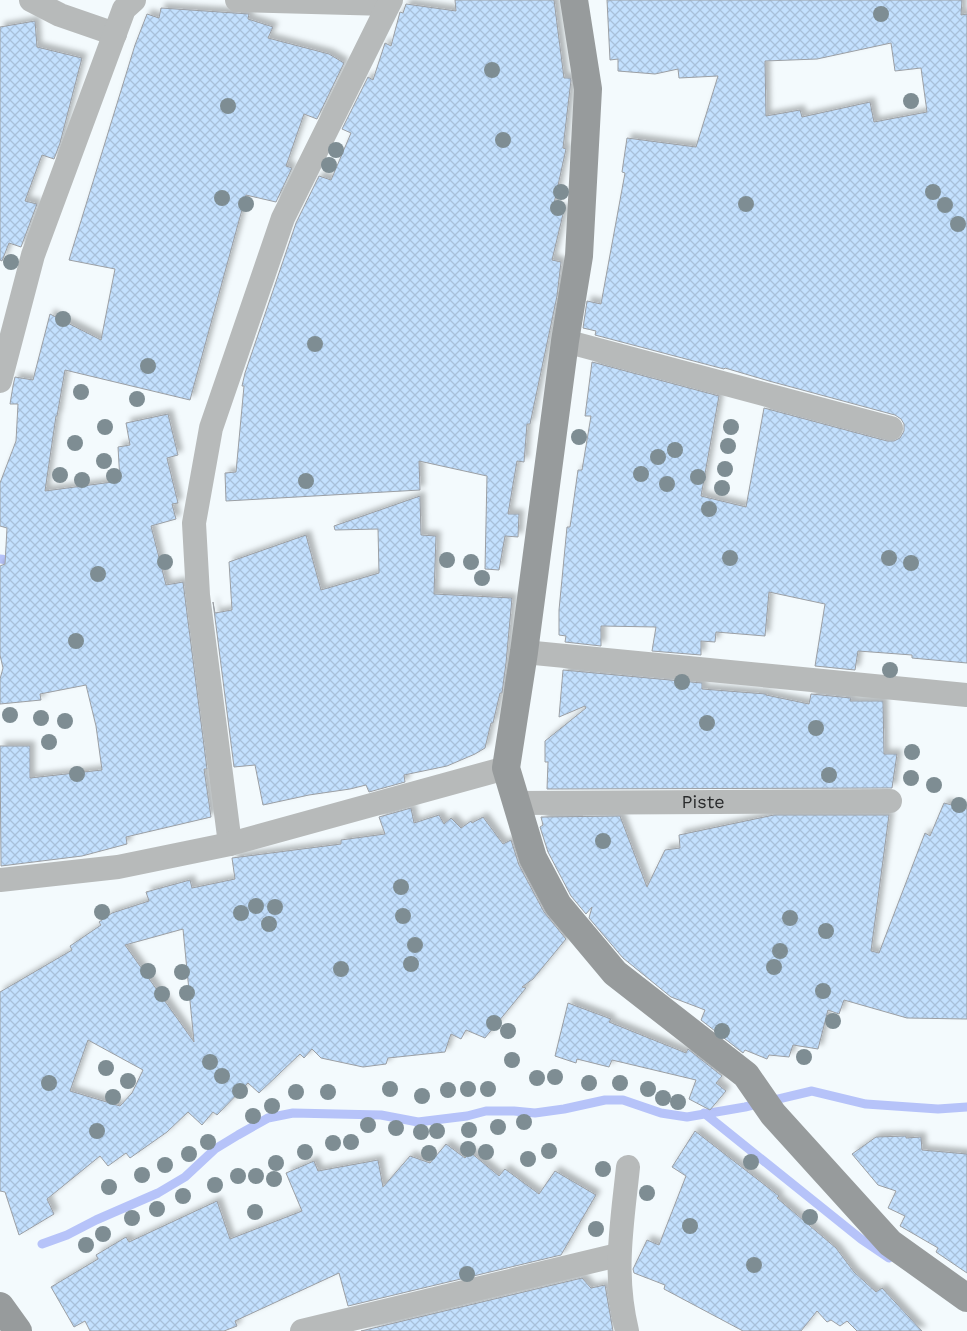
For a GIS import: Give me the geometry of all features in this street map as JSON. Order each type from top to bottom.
[{"type":"main road","points":[[574,0],[588,89],[579,256],[565,341],[524,652],[506,768],[533,858],[558,905],[615,973],[746,1075],[773,1114],[890,1243],[967,1298]]},
{"type":"street","points":[[31,0],[60,15],[115,34]]},
{"type":"street","points":[[0,381],[33,255],[124,9],[134,0]]},
{"type":"street","points":[[230,844],[198,594],[194,524],[211,428],[283,218],[390,2],[237,0]]},
{"type":"street","points":[[565,341],[891,428]]},
{"type":"street","points":[[524,652],[967,695]]},
{"type":"street","points":[[0,880],[118,867],[230,844],[506,768]]},
{"type":"street","name":"Piste","points":[[517,803],[890,800]]},
{"type":"street","points":[[627,1331],[622,1312],[618,1254],[628,1167]]},
{"type":"street","points":[[302,1331],[618,1254]]},
{"type":"building","points":[[455,0],[554,0],[564,78],[570,78],[571,80],[563,148],[566,149],[553,208],[564,210],[552,260],[561,262],[557,296],[530,424],[527,424],[524,462],[517,461],[508,514],[519,514],[518,537],[505,536],[499,570],[485,569],[487,476],[419,461],[420,490],[226,501],[225,473],[236,472],[244,386],[242,386],[245,373],[296,223],[319,176],[331,180],[351,133],[342,129],[368,77],[373,80],[385,43],[391,46],[400,12],[403,13],[406,4],[456,11]]},
{"type":"building","points":[[607,0],[962,0],[961,15],[967,14],[967,663],[912,658],[912,655],[858,651],[855,670],[815,666],[825,604],[769,592],[765,636],[716,632],[715,642],[701,641],[701,655],[652,651],[656,627],[601,626],[601,646],[565,642],[566,636],[559,635],[559,610],[567,527],[570,527],[578,470],[582,470],[591,416],[585,416],[592,362],[719,396],[701,496],[746,507],[764,408],[887,441],[894,441],[900,438],[904,431],[904,424],[895,415],[725,368],[595,335],[596,331],[583,328],[587,301],[601,304],[625,173],[622,172],[627,138],[696,147],[718,76],[679,78],[678,69],[655,74],[618,71],[618,59],[610,60]],"holes":[[[891,43],[895,71],[921,68],[927,112],[874,122],[870,102],[802,117],[800,110],[766,116],[765,61],[817,59]]]},
{"type":"building","points":[[161,8],[249,14],[248,19],[273,27],[268,38],[329,54],[344,63],[317,119],[304,114],[286,166],[292,168],[276,202],[246,195],[190,400],[65,370],[56,416],[45,491],[120,481],[118,447],[130,445],[126,423],[168,414],[178,455],[167,458],[178,503],[172,504],[176,519],[151,526],[166,585],[183,582],[207,769],[204,769],[211,817],[126,837],[127,844],[82,856],[1,866],[0,746],[30,746],[30,778],[102,770],[96,726],[86,685],[40,694],[41,700],[0,704],[0,679],[3,668],[0,655],[0,566],[5,564],[7,528],[0,526],[0,483],[16,441],[18,404],[10,404],[15,377],[33,380],[50,314],[101,340],[115,269],[69,260],[135,45],[147,14],[159,18]]},
{"type":"building","points":[[35,21],[37,47],[82,58],[60,143],[54,159],[42,155],[25,201],[37,204],[21,247],[9,243],[2,261],[0,260],[0,27]]},
{"type":"building","points":[[420,496],[421,535],[436,536],[434,594],[512,598],[502,693],[500,693],[485,748],[447,766],[404,775],[405,782],[369,792],[366,785],[263,805],[255,765],[234,767],[213,602],[215,613],[232,610],[229,562],[306,535],[321,590],[379,573],[378,529],[335,530],[334,526]]},
{"type":"building","points":[[563,670],[702,683],[702,689],[766,694],[809,704],[811,694],[851,698],[850,701],[883,701],[884,754],[897,754],[892,788],[547,789],[548,762],[545,762],[545,741],[586,708],[585,706],[559,717]]},
{"type":"building","points":[[944,803],[967,809],[967,1019],[907,1018],[844,1000],[839,1014],[828,1010],[818,1049],[793,1045],[789,1057],[769,1055],[767,1059],[745,1050],[743,1053],[701,1020],[705,1010],[671,997],[623,958],[589,918],[592,907],[586,914],[571,896],[548,852],[540,827],[543,825],[541,817],[620,816],[647,887],[665,850],[680,848],[679,835],[774,815],[889,815],[871,951],[879,953],[925,833],[930,836]]},
{"type":"building","points":[[411,808],[414,823],[439,815],[444,824],[451,818],[461,828],[471,821],[472,823],[483,817],[503,844],[511,840],[519,865],[544,912],[566,939],[533,979],[522,987],[526,988],[485,1038],[466,1030],[461,1039],[451,1034],[445,1052],[388,1058],[386,1064],[363,1067],[321,1058],[312,1049],[304,1058],[300,1054],[259,1093],[248,1083],[217,1115],[213,1112],[202,1125],[188,1112],[167,1132],[130,1158],[126,1153],[108,1166],[100,1156],[47,1199],[54,1214],[19,1235],[5,1192],[0,1191],[0,992],[72,950],[70,946],[101,925],[99,922],[112,913],[149,901],[146,892],[190,880],[192,888],[235,879],[232,858],[341,844],[341,840],[385,834],[379,817]],"holes":[[[183,929],[194,1042],[125,945]],[[88,1040],[143,1070],[132,1093],[120,1106],[70,1091]]]},
{"type":"building","points":[[568,1003],[611,1019],[609,1022],[686,1053],[688,1049],[722,1076],[716,1083],[726,1091],[710,1110],[689,1099],[696,1080],[612,1060],[609,1067],[577,1059],[576,1063],[555,1056]]},
{"type":"building","points":[[695,1131],[779,1196],[777,1198],[836,1248],[854,1272],[876,1292],[882,1288],[922,1331],[857,1331],[847,1321],[840,1326],[831,1320],[827,1322],[817,1311],[801,1331],[743,1331],[664,1289],[665,1285],[634,1273],[633,1269],[647,1240],[659,1245],[686,1176],[672,1167]]},
{"type":"building","points":[[906,1136],[906,1138],[921,1137],[922,1150],[967,1154],[967,1273],[936,1252],[938,1248],[900,1226],[905,1216],[888,1208],[896,1191],[878,1185],[852,1154],[876,1137]]},
{"type":"building","points":[[446,1144],[465,1158],[470,1152],[499,1176],[505,1169],[539,1194],[555,1171],[596,1195],[561,1255],[348,1306],[339,1273],[235,1321],[237,1326],[224,1331],[90,1331],[85,1321],[74,1327],[51,1287],[98,1259],[96,1255],[126,1237],[129,1242],[217,1201],[230,1239],[302,1211],[286,1173],[314,1161],[318,1171],[378,1160],[383,1187],[410,1156],[430,1163]]},
{"type":"building","points":[[582,1278],[591,1288],[605,1285],[613,1331],[361,1331]]},
{"type":"waterway","points":[[0,559],[17,561]]},
{"type":"waterway","points":[[42,1244],[67,1235],[158,1193],[185,1177],[215,1149],[238,1135],[268,1118],[293,1113],[381,1115],[418,1122],[467,1116],[486,1111],[535,1113],[605,1100],[623,1100],[661,1113],[687,1117],[745,1107],[812,1091],[866,1104],[938,1109],[967,1107]]},
{"type":"waterway","points":[[704,1113],[861,1239],[889,1258]]}]
